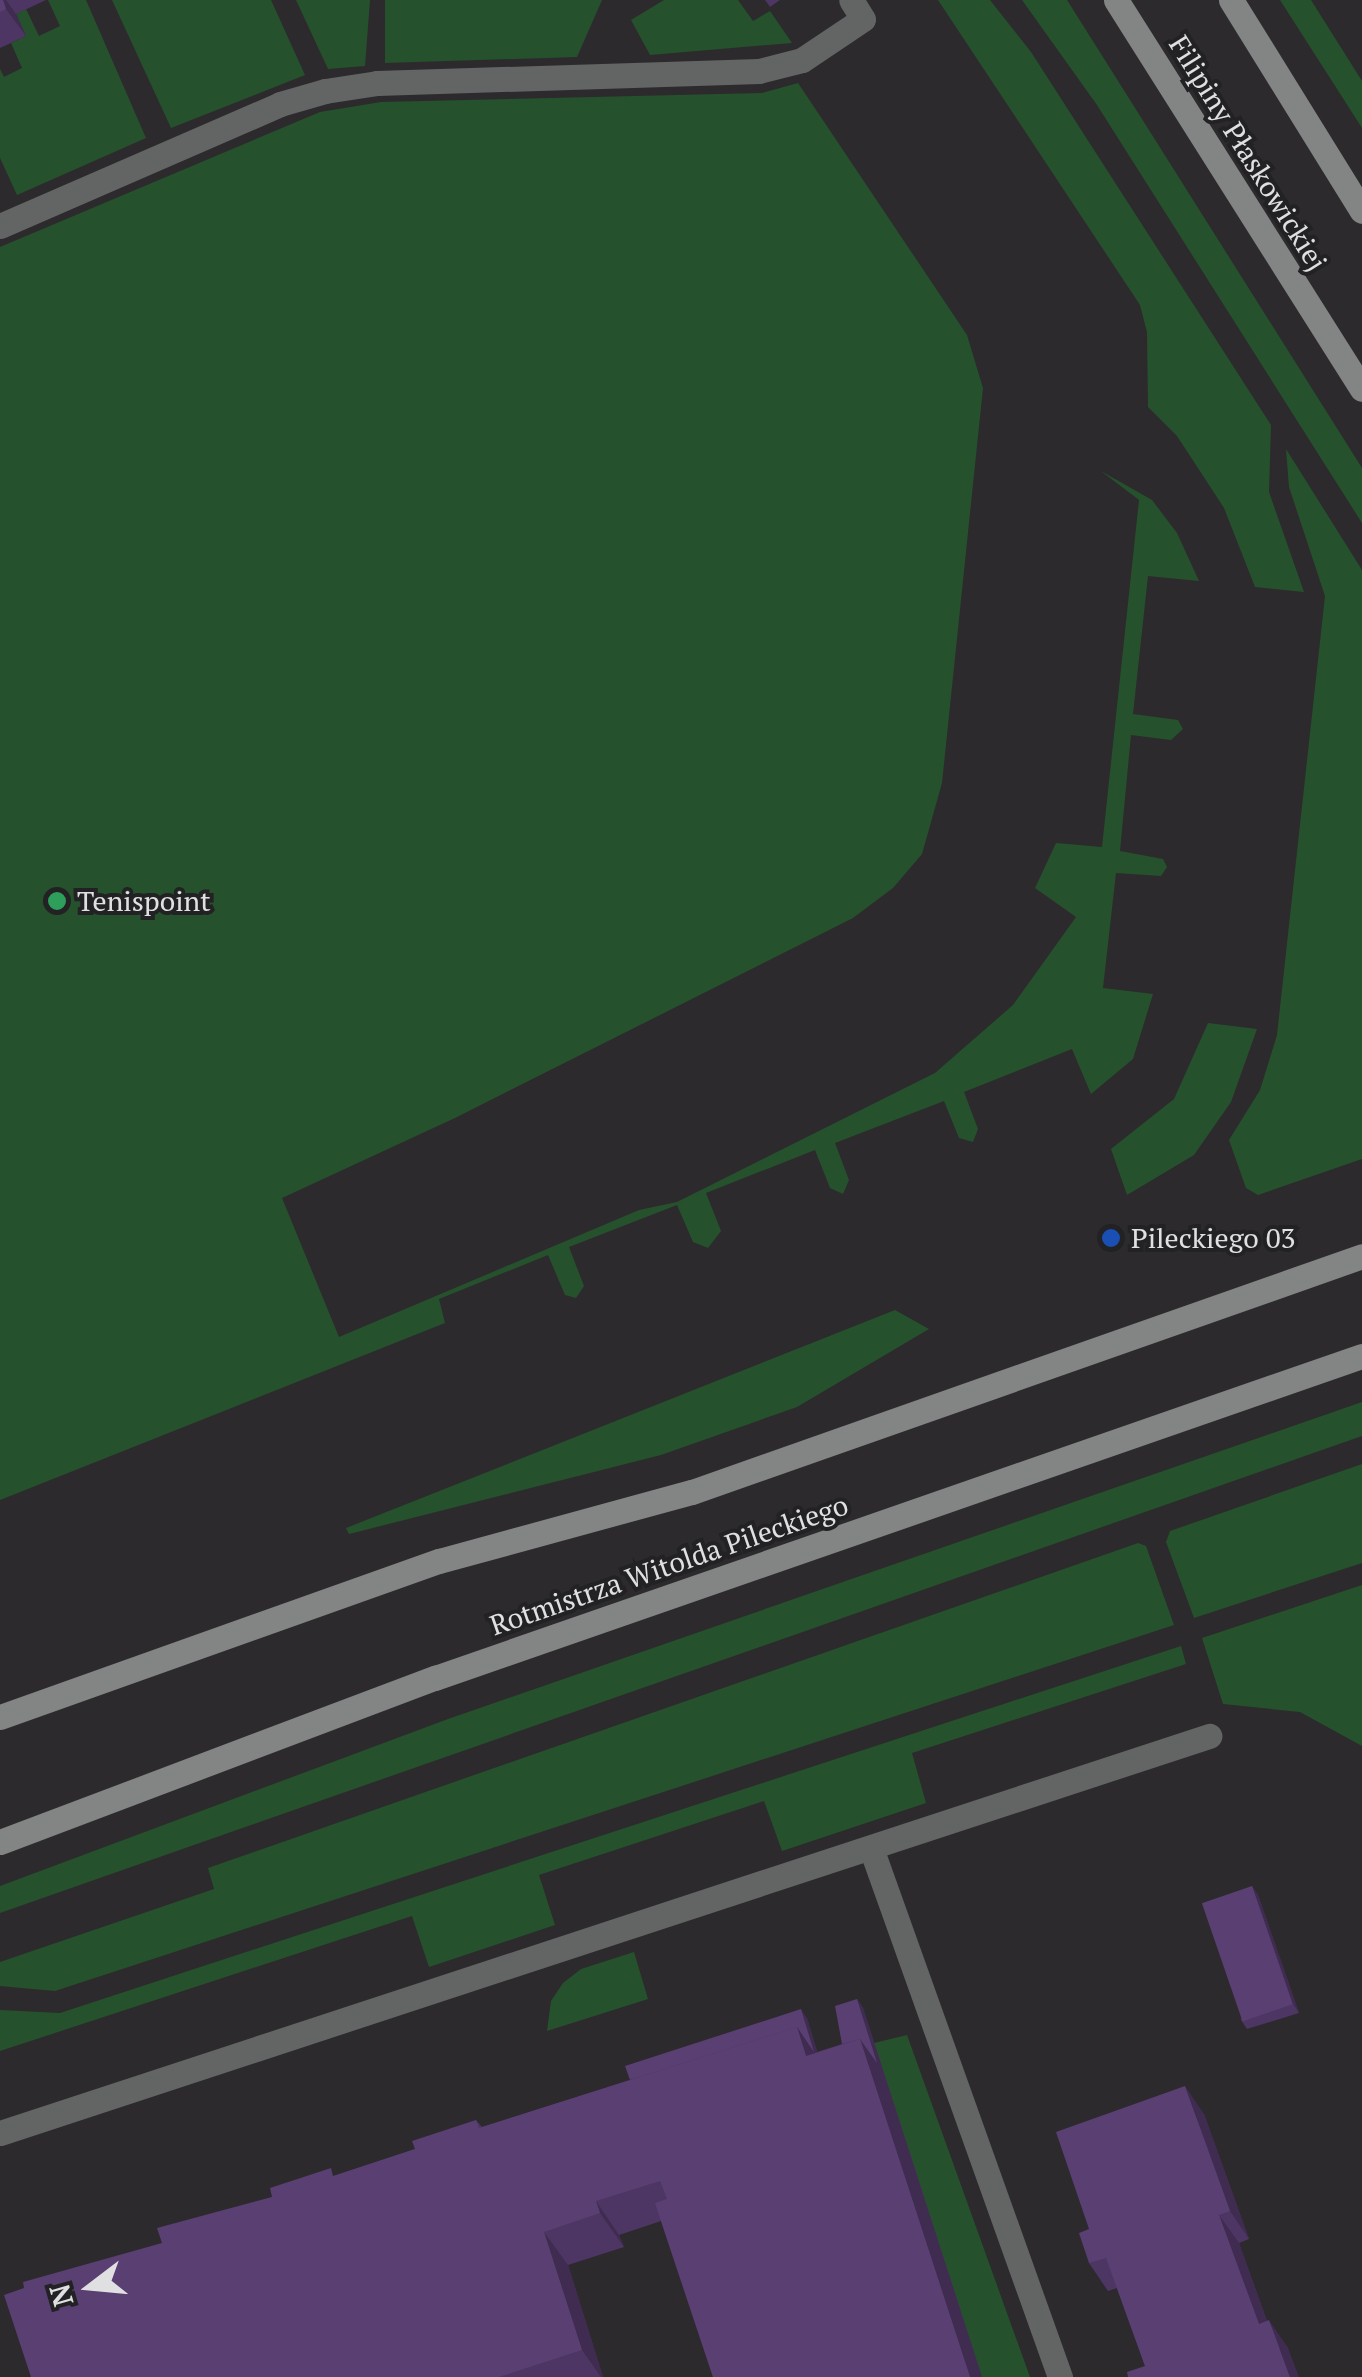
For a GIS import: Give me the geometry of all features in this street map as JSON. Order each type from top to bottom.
[{"type":"main road","name":"Filipiny Płaskowickiej","points":[[1116,0],[1362,389]]},
{"type":"main road","points":[[1231,0],[1362,211]]},
{"type":"main road","points":[[0,1716],[438,1560],[692,1492],[1362,1256]]},
{"type":"main road","name":"Rotmistrza Witolda Pileckiego","points":[[0,1842],[435,1678],[1362,1356]]},
{"type":"street","points":[[0,226],[321,92],[377,83],[759,71],[802,60],[863,19],[851,0]]},
{"type":"street","points":[[0,2133],[1209,1736]]},
{"type":"street","points":[[871,1848],[1060,2377]]},
{"type":"green space","points":[[48,0],[86,0],[146,138],[17,195],[0,158],[0,69],[4,77],[22,68],[11,43],[26,36],[16,14],[26,9],[39,36],[60,26]]},
{"type":"green space","points":[[112,0],[271,0],[305,75],[171,128]]},
{"type":"green space","points":[[296,0],[370,0],[365,66],[328,69]]},
{"type":"green space","points":[[385,0],[602,0],[577,57],[385,63]]},
{"type":"green space","points":[[664,0],[738,0],[753,21],[770,11],[792,43],[650,55],[631,20]]},
{"type":"green space","points":[[938,0],[990,0],[1031,52],[1271,425],[1269,492],[1304,592],[1255,587],[1224,508],[1177,436],[1148,407],[1147,332],[1140,305]]},
{"type":"green space","points":[[1022,0],[1067,0],[1362,468],[1362,523],[1097,105]]},
{"type":"green space","points":[[1280,0],[1311,0],[1362,81],[1362,128]]},
{"type":"green space","points":[[798,83],[967,335],[983,388],[942,783],[922,854],[893,888],[853,918],[455,1118],[282,1198],[339,1337],[639,1210],[677,1202],[935,1073],[1013,1005],[1076,917],[1035,888],[1056,843],[1102,847],[1139,500],[1101,471],[1152,500],[1177,533],[1199,581],[1148,576],[1133,714],[1178,720],[1183,729],[1171,740],[1131,735],[1120,851],[1163,859],[1167,867],[1161,876],[1116,873],[1103,988],[1153,994],[1133,1059],[1091,1094],[1072,1049],[964,1092],[978,1129],[973,1142],[959,1138],[944,1101],[835,1143],[849,1180],[843,1194],[830,1188],[815,1150],[706,1193],[721,1231],[708,1248],[693,1242],[677,1205],[569,1247],[584,1286],[576,1298],[565,1295],[548,1255],[439,1299],[445,1323],[0,1500],[0,247],[320,112],[381,102],[762,93]]},
{"type":"green space","points":[[1286,449],[1362,570],[1362,1159],[1258,1195],[1246,1188],[1229,1140],[1260,1090],[1277,1035],[1325,596],[1289,487]]},
{"type":"green space","points":[[1208,1023],[1257,1029],[1231,1102],[1194,1155],[1127,1195],[1111,1149],[1174,1099]]},
{"type":"green space","points":[[895,1310],[929,1329],[797,1407],[661,1455],[349,1534],[346,1528]]},
{"type":"green space","points":[[1362,1402],[1362,1436],[0,1913],[0,1886],[448,1719]]},
{"type":"green space","points":[[1362,1464],[1362,1563],[1194,1618],[1166,1542],[1170,1531]]},
{"type":"green space","points":[[1138,1543],[1146,1546],[1174,1625],[55,1991],[0,1986],[0,1962],[214,1889],[208,1868]]},
{"type":"green space","points":[[1362,1585],[1362,1746],[1300,1712],[1223,1704],[1202,1638]]},
{"type":"green space","points":[[1181,1646],[1186,1664],[912,1753],[926,1803],[782,1851],[764,1801],[539,1875],[555,1925],[429,1967],[412,1916],[0,2051],[0,2010],[60,2013]]},
{"type":"green space","points":[[634,1952],[648,1999],[547,2031],[551,2001],[563,1983],[581,1969]]},
{"type":"green space","points":[[907,2035],[1030,2377],[848,2377],[883,2071],[874,2043]]},
{"type":"building","points":[[1252,1886],[1293,2004],[1243,2021],[1202,1903]]},
{"type":"building","points":[[857,1999],[877,2063],[860,2039],[842,2044],[835,2006]]},
{"type":"building","points":[[801,2009],[814,2052],[797,2027],[630,2080],[625,2066]]},
{"type":"building","points":[[797,2027],[806,2056],[860,2039],[970,2377],[713,2377],[655,2203],[667,2199],[660,2181],[596,2201],[600,2213],[544,2232],[582,2350],[499,2377],[31,2377],[4,2295],[24,2288],[23,2282],[162,2243],[157,2228],[272,2197],[270,2188],[331,2168],[333,2176],[415,2149],[412,2141],[476,2120],[479,2128]]},
{"type":"building","points":[[1185,2086],[1230,2211],[1219,2215],[1259,2324],[1269,2320],[1290,2377],[1128,2377],[1127,2372],[1145,2366],[1106,2258],[1089,2263],[1079,2233],[1089,2229],[1056,2132]]},
{"type":"place","name":"Tenispoint","points":[[57,901]]},
{"type":"place","name":"Pileckiego 03","points":[[1111,1238]]}]
